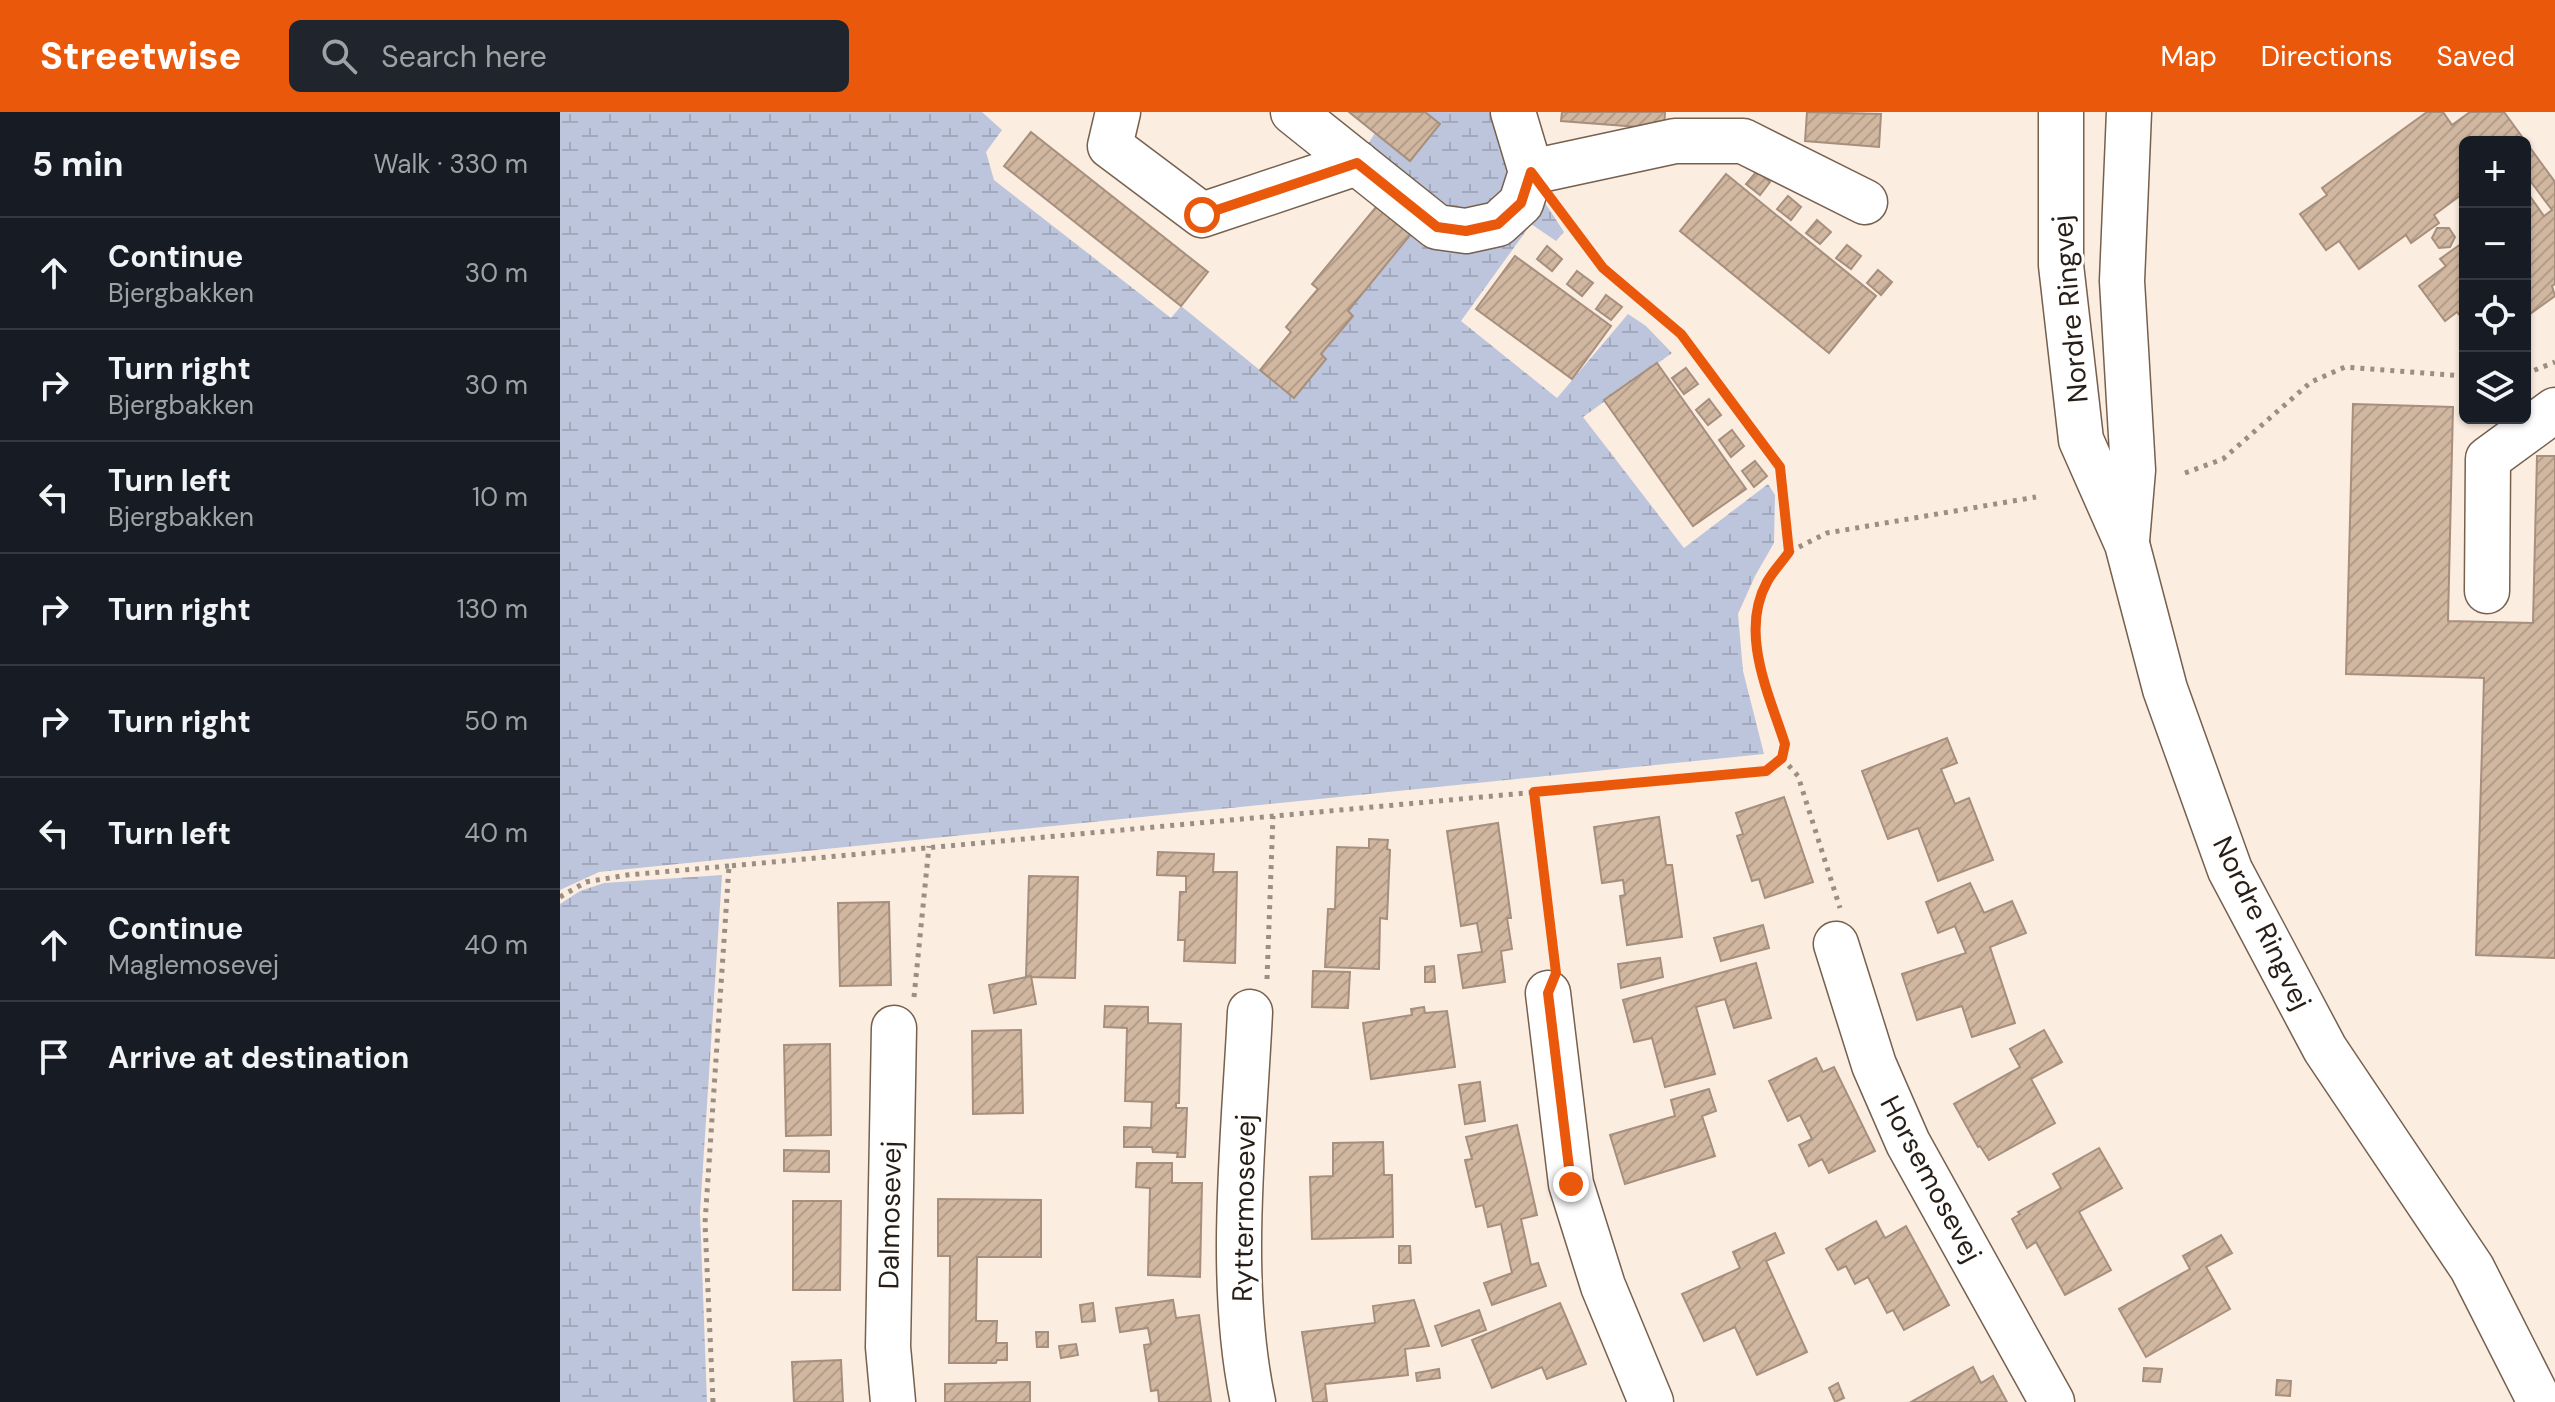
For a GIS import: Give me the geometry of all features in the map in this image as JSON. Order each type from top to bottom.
[{"type":"street","points":[[1118,112],[1110,146],[1202,215],[1357,163]]},
{"type":"street","points":[[1293,112],[1437,227],[1466,231],[1498,224],[1521,203],[1531,172],[1513,112]]},
{"type":"street","name":"Nordre Ringvej","points":[[2061,112],[2061,265],[2081,440],[2127,544],[2165,689],[2230,870],[2325,1049],[2472,1268],[2555,1366]]},
{"type":"street","name":"Nordre Ringvej","points":[[2127,544],[2133,470],[2122,281],[2129,112]]},
{"type":"street","points":[[1531,172],[1675,141],[1743,141],[1865,202]]},
{"type":"street","points":[[2487,591],[2488,459],[2555,410]]},
{"type":"street","name":"Horsemosevej","points":[[1836,944],[1874,1065],[1908,1143],[2052,1402]]},
{"type":"street","points":[[1548,993],[1571,1184],[1603,1286],[1651,1402]]},
{"type":"street","name":"Ryttermosevej","points":[[1250,1012],[1238,1264],[1253,1402]]},
{"type":"street","name":"Dalmosevej","points":[[893,1402],[888,1347],[894,1028]]},
{"type":"street","name":"Nordre Ringvej","points":[[2472,1268],[2540,1402]]},
{"type":"path","points":[[1531,172],[1603,268],[1681,334],[1780,467],[1789,552]]},
{"type":"path","points":[[2531,372],[2555,362]]},
{"type":"path","points":[[2185,473],[2223,459],[2311,382],[2345,367],[2459,376]]},
{"type":"path","points":[[560,897],[586,882],[627,875],[1766,771],[1782,758],[1785,744],[1756,652],[1756,614],[1766,583],[1789,552],[1827,533],[2036,497]]},
{"type":"path","points":[[1782,758],[1798,776],[1847,930],[1836,944]]},
{"type":"path","points":[[1534,792],[1556,973],[1548,993]]},
{"type":"path","points":[[1250,1012],[1266,1001],[1273,816]]},
{"type":"path","points":[[894,1028],[912,1014],[929,846]]},
{"type":"path","points":[[713,1402],[705,1223],[729,866]]},
{"type":"green space","points":[[560,112],[982,112],[1002,130],[986,152],[994,180],[1171,318],[1181,306],[1294,398],[1326,359],[1321,354],[1353,316],[1348,311],[1411,234],[1538,192],[1564,232],[1556,241],[1531,224],[1461,321],[1557,398],[1628,314],[1646,326],[1672,353],[1583,417],[1684,548],[1768,484],[1775,495],[1774,543],[1738,614],[1743,671],[1764,754],[599,872],[560,890]]},
{"type":"green space","points":[[1425,112],[1503,112],[1518,167],[1497,208],[1436,213],[1363,152],[1375,133]]},
{"type":"green space","points":[[722,875],[700,1212],[707,1402],[560,1402],[560,904],[580,891],[604,883]]},
{"type":"building","points":[[1349,112],[1425,112],[1440,124],[1410,161]]},
{"type":"building","points":[[1562,112],[1665,112],[1664,129],[1561,121]]},
{"type":"building","points":[[1807,112],[1881,114],[1879,147],[1805,141]]},
{"type":"building","points":[[2427,112],[2443,112],[2452,125],[2470,112],[2504,112],[2521,136],[2459,136],[2459,196],[2434,215],[2439,223],[2411,243],[2406,235],[2359,269],[2339,241],[2326,250],[2300,214],[2327,195],[2322,188]]},
{"type":"building","points":[[1031,132],[1208,272],[1181,306],[1004,166]]},
{"type":"building","points":[[2531,149],[2555,182],[2555,284],[2552,286],[2555,296],[2531,313],[2531,198],[2544,216],[2552,210],[2531,182]]},
{"type":"building","points":[[1757,171],[1770,182],[1760,195],[1746,184]]},
{"type":"building","points":[[1726,174],[1876,296],[1829,353],[1680,231]]},
{"type":"building","points":[[1788,196],[1801,207],[1791,220],[1777,209]]},
{"type":"building","points":[[1377,206],[1411,234],[1348,311],[1353,316],[1321,354],[1326,359],[1294,398],[1260,370],[1291,332],[1286,327],[1318,289],[1312,284]]},
{"type":"building","points":[[1817,220],[1831,232],[1820,244],[1806,233]]},
{"type":"building","points":[[2437,228],[2449,228],[2455,237],[2450,247],[2439,248],[2432,238]]},
{"type":"building","points":[[1847,245],[1861,256],[1851,269],[1836,258]]},
{"type":"building","points":[[2459,245],[2459,314],[2457,312],[2445,321],[2419,286],[2446,266],[2440,259]]},
{"type":"building","points":[[1547,246],[1562,259],[1552,271],[1537,259]]},
{"type":"building","points":[[1515,256],[1611,326],[1572,379],[1476,309]]},
{"type":"building","points":[[1878,270],[1892,282],[1881,295],[1867,283]]},
{"type":"building","points":[[1577,271],[1593,283],[1582,296],[1567,284]]},
{"type":"building","points":[[1606,295],[1622,307],[1611,320],[1596,309]]},
{"type":"building","points":[[1657,363],[1746,489],[1693,526],[1604,400]]},
{"type":"building","points":[[1686,368],[1698,384],[1684,394],[1672,378]]},
{"type":"building","points":[[1709,399],[1721,415],[1708,425],[1696,410]]},
{"type":"building","points":[[2353,404],[2453,407],[2448,621],[2533,623],[2537,456],[2555,456],[2555,958],[2476,955],[2484,678],[2346,674]]},
{"type":"building","points":[[1732,430],[1744,446],[1731,457],[1719,440]]},
{"type":"building","points":[[1755,461],[1767,476],[1754,487],[1742,471]]},
{"type":"building","points":[[1947,738],[1957,763],[1941,769],[1955,804],[1969,798],[1993,860],[1938,881],[1918,828],[1888,839],[1862,771]]},
{"type":"building","points":[[1784,797],[1813,882],[1765,898],[1759,879],[1752,881],[1737,836],[1743,834],[1736,813]]},
{"type":"building","points":[[1659,817],[1666,865],[1672,865],[1682,937],[1627,945],[1620,896],[1625,895],[1623,880],[1602,883],[1594,827]]},
{"type":"building","points":[[1498,823],[1511,918],[1507,918],[1512,949],[1501,951],[1505,982],[1463,988],[1458,955],[1482,952],[1477,923],[1461,926],[1447,831]]},
{"type":"building","points":[[1369,839],[1388,840],[1387,849],[1390,850],[1387,919],[1380,918],[1379,969],[1325,967],[1328,909],[1335,909],[1337,847],[1369,848]]},
{"type":"building","points":[[1158,852],[1214,854],[1213,872],[1237,872],[1235,963],[1184,961],[1185,940],[1178,940],[1180,892],[1186,892],[1186,876],[1157,875]]},
{"type":"building","points":[[1029,876],[1078,877],[1075,978],[1026,977]]},
{"type":"building","points":[[1970,883],[1984,913],[2012,901],[2026,933],[1990,947],[2015,1023],[1972,1037],[1962,1006],[1917,1020],[1902,974],[1966,953],[1955,926],[1938,933],[1926,902]]},
{"type":"building","points":[[889,902],[891,985],[840,986],[838,903]]},
{"type":"building","points":[[1763,925],[1769,948],[1721,961],[1714,938]]},
{"type":"building","points":[[1660,958],[1663,977],[1621,988],[1618,964]]},
{"type":"building","points":[[1756,963],[1771,1018],[1734,1028],[1725,999],[1696,1007],[1715,1074],[1665,1087],[1652,1038],[1634,1042],[1623,1000]]},
{"type":"building","points":[[1434,966],[1435,982],[1425,982],[1425,967]]},
{"type":"building","points":[[1313,971],[1350,972],[1348,1008],[1312,1007]]},
{"type":"building","points":[[1031,976],[1036,1004],[994,1013],[989,985]]},
{"type":"building","points":[[1105,1006],[1148,1007],[1148,1023],[1181,1024],[1179,1103],[1176,1103],[1176,1108],[1187,1108],[1185,1157],[1177,1157],[1178,1153],[1153,1152],[1152,1147],[1124,1147],[1124,1127],[1151,1128],[1152,1102],[1125,1101],[1127,1028],[1104,1027]]},
{"type":"building","points":[[1424,1007],[1425,1013],[1447,1011],[1455,1067],[1371,1079],[1363,1023],[1412,1015],[1411,1009]]},
{"type":"building","points":[[1021,1030],[1023,1113],[973,1114],[972,1031]]},
{"type":"building","points":[[2044,1030],[2062,1062],[2031,1079],[2055,1123],[1989,1160],[1978,1147],[1954,1104],[2020,1067],[2010,1049]]},
{"type":"building","points":[[830,1044],[831,1135],[786,1136],[784,1045]]},
{"type":"building","points":[[1816,1058],[1823,1072],[1834,1067],[1875,1151],[1829,1173],[1822,1159],[1809,1166],[1799,1145],[1812,1139],[1800,1115],[1788,1121],[1769,1081]]},
{"type":"building","points":[[1480,1082],[1485,1121],[1465,1124],[1459,1085]]},
{"type":"building","points":[[1709,1089],[1716,1111],[1702,1116],[1715,1156],[1625,1184],[1610,1135],[1675,1116],[1671,1100]]},
{"type":"building","points":[[1517,1125],[1537,1215],[1521,1219],[1531,1265],[1538,1263],[1546,1286],[1492,1305],[1484,1283],[1512,1273],[1501,1224],[1488,1227],[1483,1205],[1476,1207],[1465,1160],[1472,1159],[1466,1137]]},
{"type":"building","points":[[1383,1142],[1384,1175],[1392,1175],[1393,1237],[1312,1239],[1310,1177],[1333,1176],[1333,1143]]},
{"type":"building","points":[[2099,1148],[2122,1188],[2079,1212],[2111,1270],[2065,1295],[2036,1242],[2027,1248],[2012,1219],[2020,1214],[2018,1212],[2061,1188],[2053,1174]]},
{"type":"building","points":[[784,1150],[829,1151],[829,1172],[784,1171]]},
{"type":"building","points":[[1137,1163],[1172,1163],[1172,1183],[1202,1183],[1200,1277],[1148,1275],[1150,1188],[1136,1187]]},
{"type":"building","points":[[938,1199],[1041,1200],[1041,1257],[977,1257],[976,1321],[997,1321],[996,1343],[1007,1343],[1007,1360],[997,1360],[996,1363],[949,1363],[950,1256],[938,1256]]},
{"type":"building","points":[[793,1201],[841,1201],[840,1290],[793,1290]]},
{"type":"building","points":[[1876,1221],[1885,1238],[1906,1226],[1949,1305],[1904,1330],[1893,1310],[1887,1313],[1868,1277],[1855,1284],[1846,1266],[1838,1270],[1826,1249]]},
{"type":"building","points":[[1775,1233],[1784,1253],[1766,1261],[1807,1352],[1757,1375],[1735,1327],[1704,1341],[1682,1294],[1740,1268],[1733,1252]]},
{"type":"building","points":[[2221,1235],[2232,1253],[2206,1267],[2230,1309],[2146,1357],[2119,1309],[2190,1269],[2183,1256]]},
{"type":"building","points":[[1399,1246],[1410,1246],[1411,1263],[1399,1263]]},
{"type":"building","points":[[1173,1300],[1176,1318],[1199,1315],[1211,1402],[1159,1402],[1158,1390],[1151,1391],[1144,1345],[1151,1344],[1148,1328],[1120,1332],[1116,1308]]},
{"type":"building","points":[[1414,1300],[1429,1346],[1405,1349],[1408,1375],[1325,1384],[1327,1402],[1313,1402],[1302,1332],[1375,1323],[1373,1306]]},
{"type":"building","points":[[1093,1303],[1095,1321],[1082,1322],[1080,1305]]},
{"type":"building","points":[[1560,1303],[1586,1364],[1547,1379],[1542,1367],[1492,1388],[1472,1340]]},
{"type":"building","points":[[1479,1310],[1486,1330],[1442,1346],[1435,1326]]},
{"type":"building","points":[[1036,1332],[1048,1332],[1048,1347],[1037,1347]]},
{"type":"building","points":[[1076,1344],[1078,1355],[1061,1358],[1059,1346]]},
{"type":"building","points":[[841,1360],[843,1402],[794,1402],[792,1362]]},
{"type":"building","points":[[1973,1367],[1981,1383],[1993,1376],[2007,1402],[1911,1402]]},
{"type":"building","points":[[2144,1368],[2162,1369],[2160,1382],[2143,1381]]},
{"type":"building","points":[[1439,1369],[1440,1378],[1417,1381],[1416,1373]]},
{"type":"building","points":[[2277,1380],[2291,1381],[2290,1396],[2276,1395]]},
{"type":"building","points":[[1030,1382],[1030,1402],[945,1402],[945,1384]]},
{"type":"building","points":[[1838,1383],[1844,1398],[1835,1402],[1829,1388]]},
{"type":"route","points":[[1202,215],[1357,163],[1437,227],[1466,231],[1498,224],[1521,203],[1531,172],[1603,268],[1681,334],[1780,467],[1789,552],[1766,583],[1756,614],[1756,652],[1785,744],[1782,758],[1766,771],[1534,792],[1556,973],[1548,993],[1571,1184]]}]
